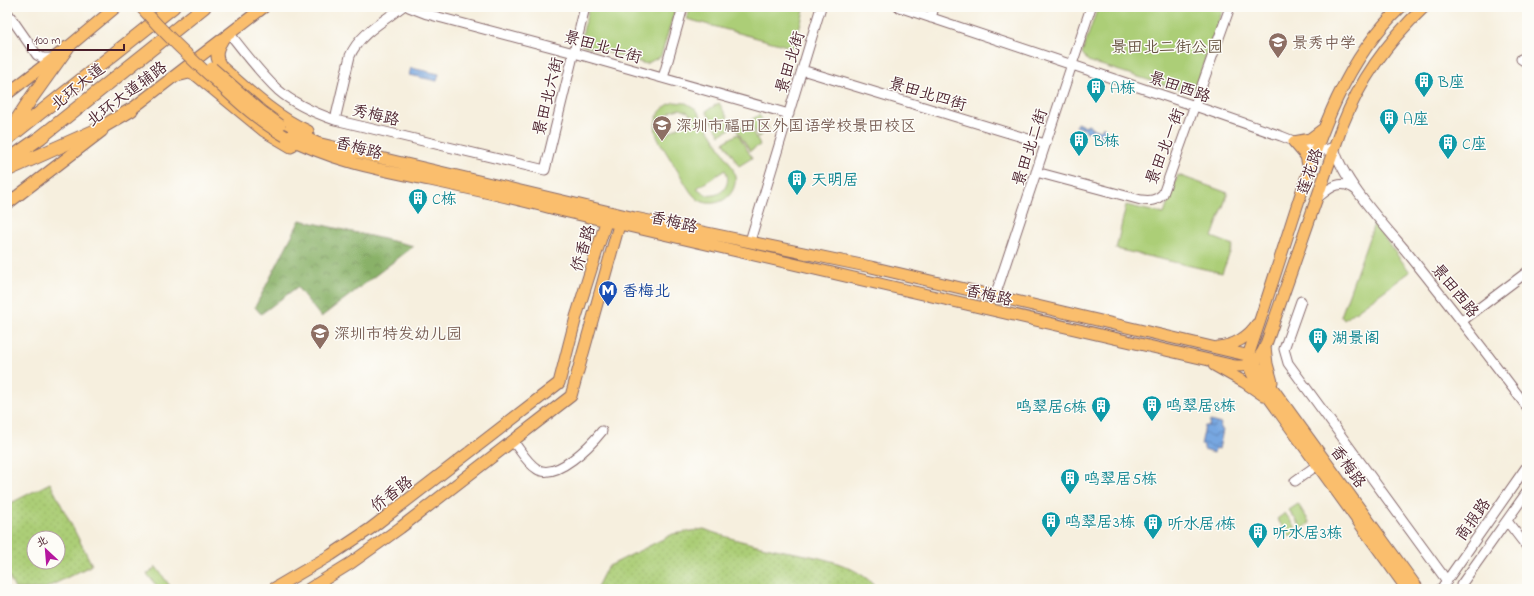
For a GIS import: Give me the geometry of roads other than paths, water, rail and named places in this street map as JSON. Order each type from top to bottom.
[{"type":"highway","name":"北环大道","points":[[7,139],[173,7]]},
{"type":"highway","name":"北环大道","points":[[7,161],[47,132],[204,7]]},
{"type":"highway","points":[[7,135],[67,48]]},
{"type":"highway","points":[[7,170],[97,130],[131,110]]},
{"type":"main road","points":[[7,94],[67,48],[116,7]]},
{"type":"main road","name":"香梅路","points":[[141,7],[188,56],[261,121],[287,133],[319,152],[338,159],[494,194],[728,251],[1235,366],[1250,361]]},
{"type":"main road","name":"香梅路","points":[[150,7],[205,61],[287,133],[317,143],[616,213],[871,267],[1238,353],[1250,361],[1276,393],[1321,463],[1407,589]]},
{"type":"main road","name":"北环大道辅路","points":[[7,204],[264,7]]},
{"type":"main road","name":"莲花路","points":[[1250,361],[1260,319],[1325,125],[1341,89],[1355,64],[1375,36],[1401,7]]},
{"type":"main road","name":"莲花路","points":[[1250,361],[1262,354],[1265,347],[1334,147],[1350,106],[1369,72],[1392,41],[1424,7]]},
{"type":"main road","points":[[227,36],[220,45],[216,54],[218,62],[222,67],[259,99],[282,116],[301,128],[342,148]]},
{"type":"main road","points":[[208,85],[208,72],[222,67]]},
{"type":"main road","points":[[172,79],[184,74],[193,74],[249,120],[284,143],[318,157],[338,159]]},
{"type":"main road","points":[[1294,142],[1305,141],[1312,138],[1319,133],[1325,125]]},
{"type":"main road","points":[[1294,142],[1306,156],[1309,170]]},
{"type":"main road","name":"侨香路","points":[[273,589],[331,555],[370,529],[559,383],[576,317],[606,222],[616,213]]},
{"type":"main road","name":"侨香路","points":[[312,588],[351,563],[400,528],[571,396],[618,225],[616,213]]},
{"type":"main road","points":[[728,251],[750,241]]},
{"type":"main road","points":[[744,254],[750,241]]},
{"type":"main road","points":[[871,267],[866,270],[864,275],[866,280],[871,283]]},
{"type":"main road","points":[[1275,273],[1278,278],[1284,280],[1289,278]]},
{"type":"main road","points":[[1215,347],[1228,345],[1242,339],[1252,331],[1260,319]]},
{"type":"main road","points":[[1265,347],[1268,370],[1276,393]]},
{"type":"main road","points":[[1195,357],[1244,382],[1263,395],[1275,406]]},
{"type":"main road","name":"香梅路","points":[[1250,361],[1254,377],[1275,406],[1418,589]]},
{"type":"street","points":[[335,120],[353,48],[362,37],[402,7]]},
{"type":"street","name":"景田北七街","points":[[409,7],[427,14],[574,53],[789,114]]},
{"type":"street","name":"景田北六街","points":[[545,170],[585,7]]},
{"type":"street","points":[[663,78],[683,7]]},
{"type":"street","name":"景田北街","points":[[750,241],[821,7]]},
{"type":"street","name":"景田西路","points":[[899,7],[1071,66],[1195,106],[1316,150],[1326,150],[1334,147],[1339,161],[1358,192],[1462,321],[1527,408]]},
{"type":"street","points":[[931,18],[934,7]]},
{"type":"street","name":"景田北二街","points":[[995,296],[1091,7]]},
{"type":"street","name":"景田北一街","points":[[1036,172],[1141,200],[1155,200],[1163,194],[1230,7]]},
{"type":"street","points":[[7,12],[35,56],[35,67],[31,75]]},
{"type":"street","points":[[7,20],[35,56],[42,58],[54,58]]},
{"type":"street","name":"秀梅路","points":[[227,36],[279,91],[317,114],[335,120],[545,170]]},
{"type":"street","name":"景田北四街","points":[[803,68],[1046,142]]},
{"type":"street","name":"景田西路","points":[[1317,198],[1330,188],[1340,184],[1349,186],[1358,192]]},
{"type":"street","points":[[1462,321],[1527,272]]},
{"type":"street","points":[[1301,301],[1284,349],[1288,363],[1447,581]]},
{"type":"street","points":[[513,441],[532,465],[542,472],[549,472],[562,467],[588,447],[602,431]]},
{"type":"street","points":[[1295,481],[1321,463]]},
{"type":"street","name":"商报路","points":[[1441,589],[1527,466]]},
{"type":"street","points":[[1461,585],[1527,492]]},
{"type":"street","points":[[1507,522],[1527,547]]},
{"type":"water","points":[[411,68],[439,74],[437,81],[409,75]]},
{"type":"water","points":[[1077,123],[1085,126],[1089,125],[1091,128],[1101,131],[1103,126],[1106,131],[1106,135],[1104,138],[1099,140],[1100,134],[1090,131],[1087,132],[1076,126]]},
{"type":"water","points":[[1210,421],[1221,424],[1220,429],[1223,430],[1219,449],[1215,448],[1214,453],[1204,450],[1204,446],[1201,445],[1205,426],[1209,426]]},
{"type":"place","name":"景秀中学","points":[[1278,59]]},
{"type":"place","name":"B座","points":[[1424,98]]},
{"type":"place","name":"A栋","points":[[1096,104]]},
{"type":"place","name":"A座","points":[[1389,135]]},
{"type":"place","name":"深圳市福田区外国语学校景田校区","points":[[662,142]]},
{"type":"place","name":"B栋","points":[[1079,157]]},
{"type":"place","name":"C座","points":[[1448,160]]},
{"type":"place","name":"天明居","points":[[797,196]]},
{"type":"place","name":"C栋","points":[[418,215]]},
{"type":"place","name":"香梅北","points":[[608,307]]},
{"type":"place","name":"深圳市特发幼儿园","points":[[320,350]]},
{"type":"place","name":"湖景阁","points":[[1318,354]]},
{"type":"place","name":"鸣翠居8栋","points":[[1152,422]]},
{"type":"place","name":"鸣翠居6栋","points":[[1101,423]]},
{"type":"place","name":"鸣翠居5栋","points":[[1070,495]]},
{"type":"place","name":"鸣翠居3栋","points":[[1051,538]]},
{"type":"place","name":"听水居1栋","points":[[1153,540]]},
{"type":"place","name":"听水居3栋","points":[[1258,549]]},
{"type":"park label","name":"景田北二街公园","points":[[1167,46]]}]
